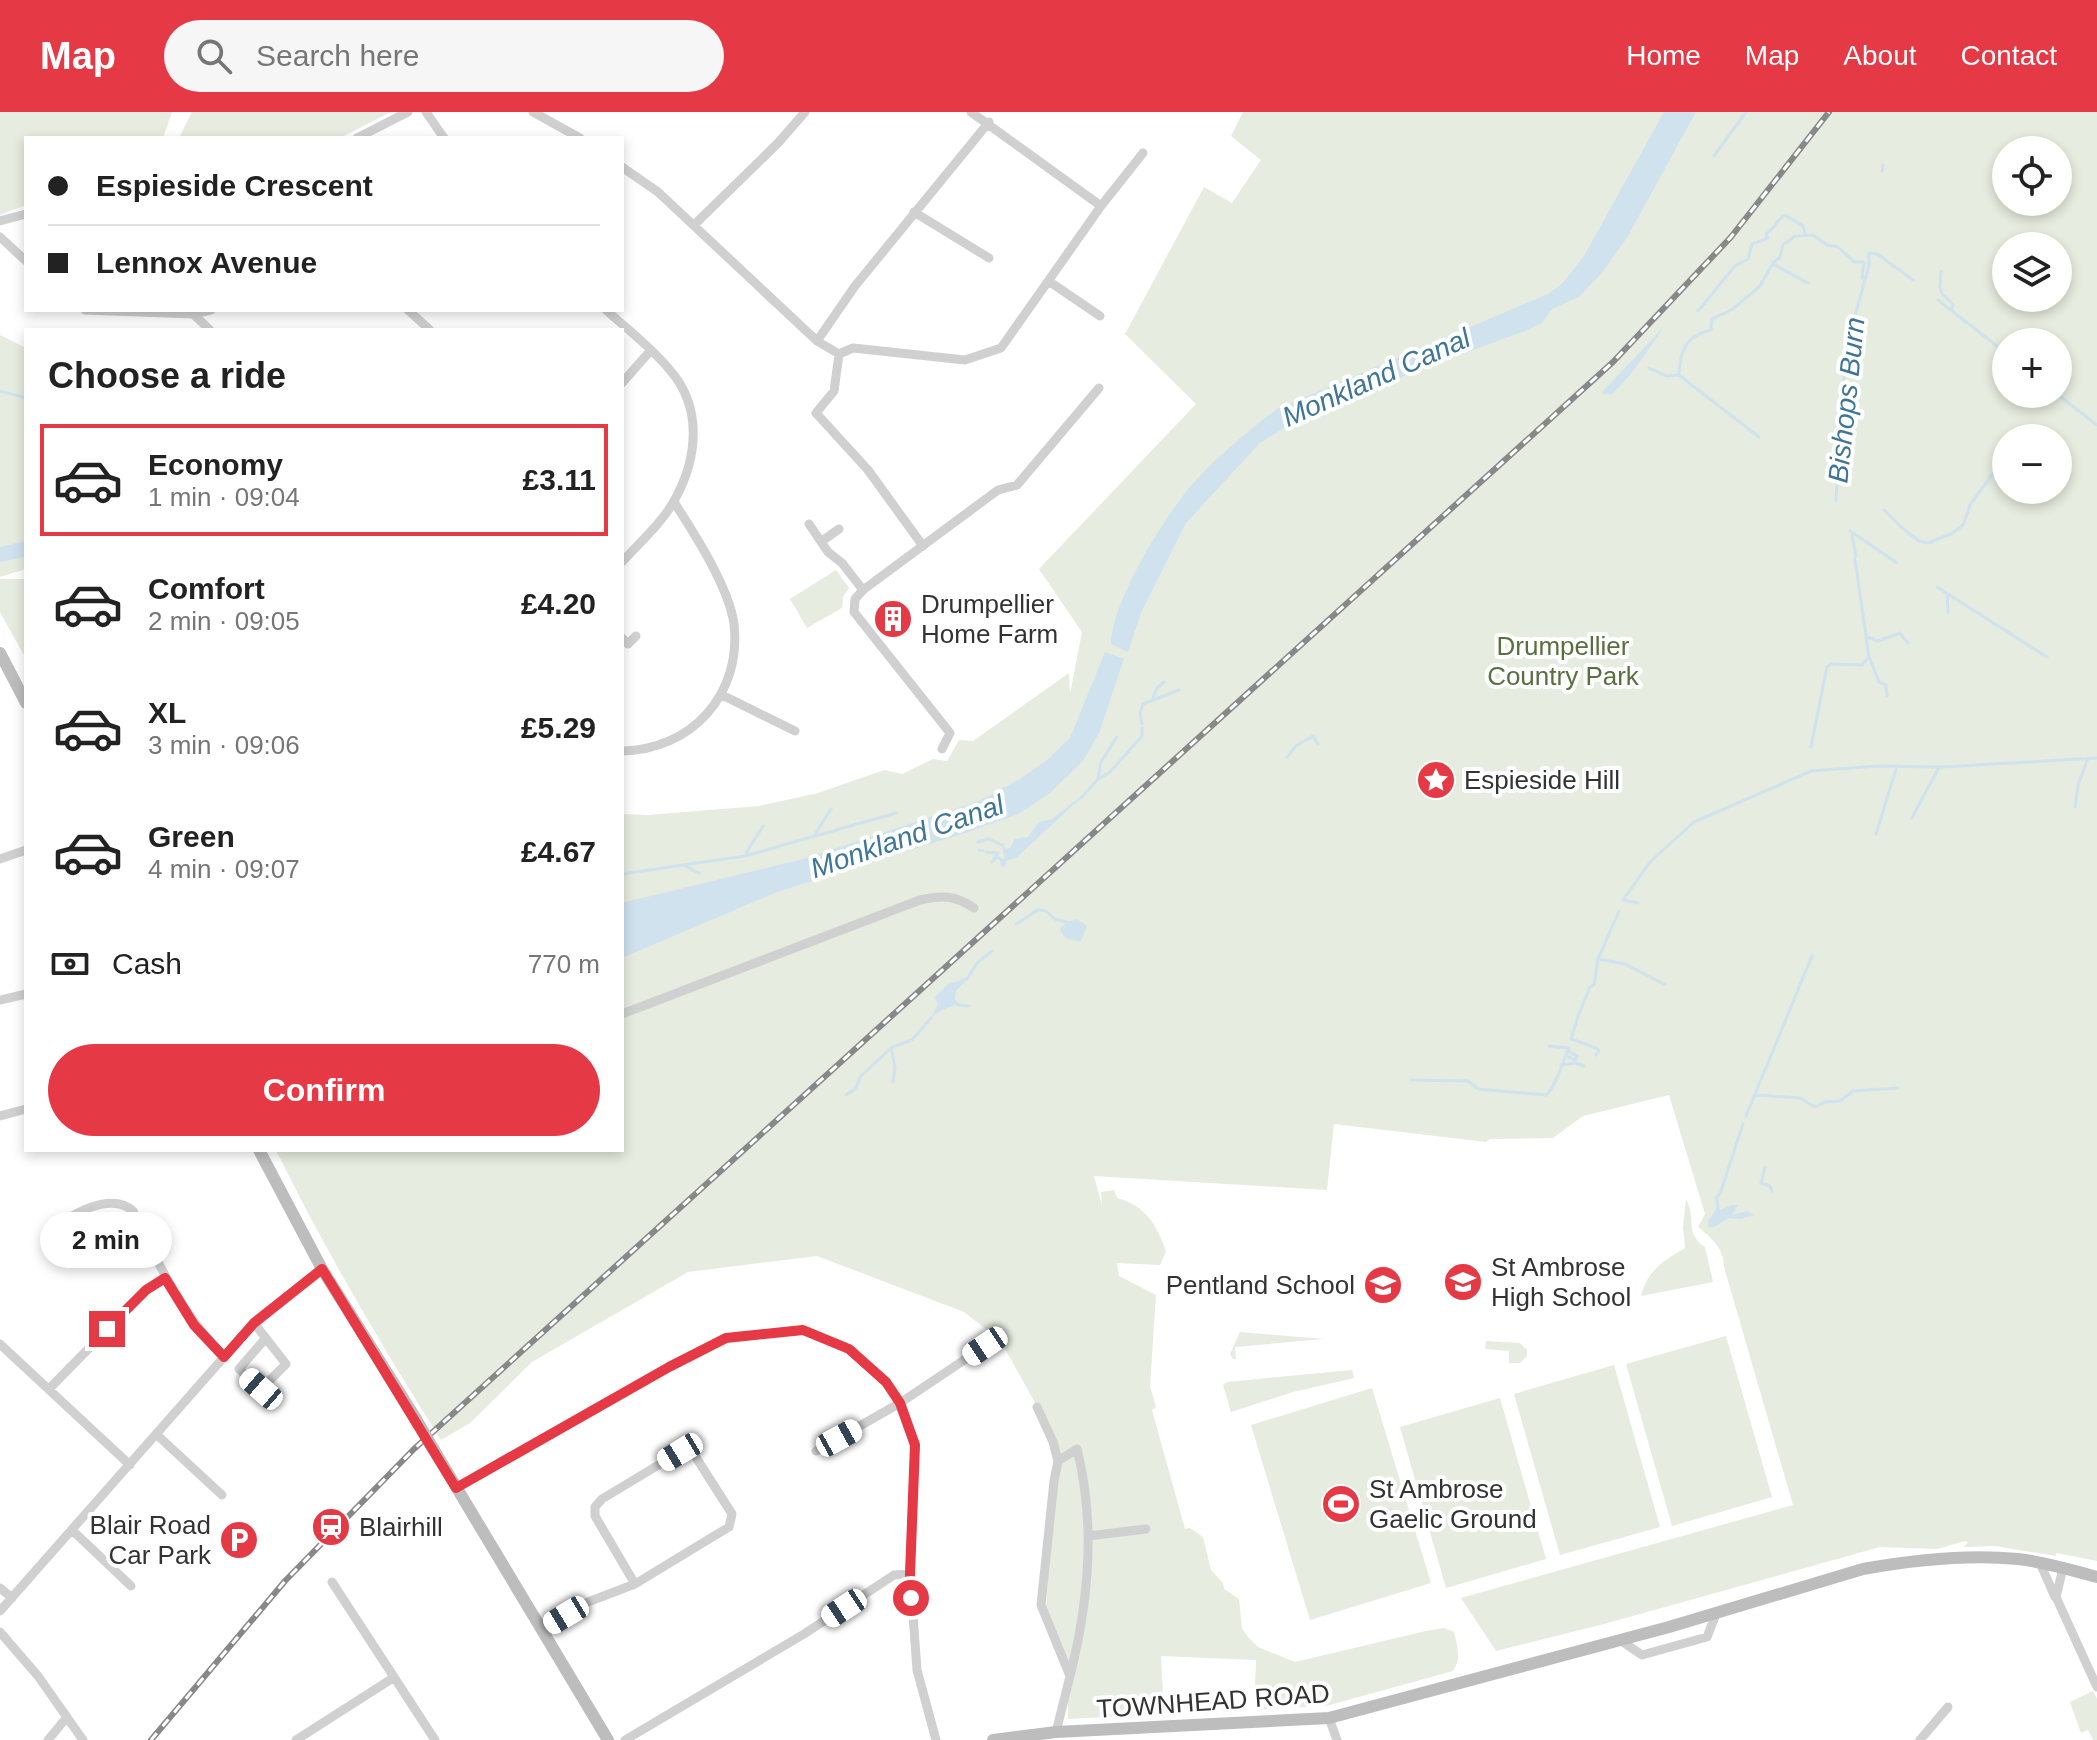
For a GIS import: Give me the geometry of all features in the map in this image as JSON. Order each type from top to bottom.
[{"type":"street","points":[[361,136],[408,112]]},
{"type":"street","points":[[426,112],[443,136]]},
{"type":"street","points":[[533,112],[576,136]]},
{"type":"street","points":[[694,225],[778,143],[805,112]]},
{"type":"street","points":[[971,112],[989,122],[1101,206]]},
{"type":"street","points":[[817,341],[843,302],[989,122]]},
{"type":"street","points":[[839,354],[853,348],[965,360],[1001,348],[1101,206],[1143,153]]},
{"type":"street","points":[[624,168],[658,192],[817,341],[839,354]]},
{"type":"street","points":[[914,212],[989,258]]},
{"type":"street","points":[[0,221],[24,215]]},
{"type":"street","points":[[0,237],[24,259]]},
{"type":"street","points":[[1050,282],[1100,316]]},
{"type":"street","points":[[139,312],[202,312]]},
{"type":"street","points":[[410,312],[428,328]]},
{"type":"street","points":[[608,312],[671,371],[688,399],[695,427],[693,448],[674,502],[624,560]]},
{"type":"street","points":[[193,314],[208,328]]},
{"type":"street","points":[[624,381],[651,350]]},
{"type":"street","points":[[839,354],[834,391],[816,413],[868,470],[923,546]]},
{"type":"street","points":[[942,749],[950,733],[854,612],[855,599],[998,490],[1017,485],[1099,388]]},
{"type":"street","points":[[624,751],[655,748],[697,726],[722,695],[734,648],[734,622],[710,563],[674,502]]},
{"type":"street","points":[[809,524],[828,552],[842,563],[863,590]]},
{"type":"street","points":[[822,541],[839,529]]},
{"type":"street","points":[[624,645],[636,636]]},
{"type":"street","points":[[0,653],[24,699]]},
{"type":"street","points":[[722,695],[795,731]]},
{"type":"street","points":[[0,859],[24,851]]},
{"type":"street","points":[[624,1013],[920,900],[946,896],[957,898],[974,908]]},
{"type":"street","points":[[1,996],[24,994]]},
{"type":"street","points":[[0,1116],[24,1110]]},
{"type":"street","points":[[260,1152],[322,1269],[543,1628],[608,1740]]},
{"type":"street","points":[[68,1232],[69,1218],[75,1214],[112,1202],[128,1206],[165,1278],[194,1325],[224,1357]]},
{"type":"street","points":[[0,1611],[254,1323],[322,1269]]},
{"type":"street","points":[[49,1389],[146,1290],[165,1278]]},
{"type":"street","points":[[254,1323],[286,1364],[261,1389],[239,1369],[265,1339]]},
{"type":"street","points":[[456,1488],[726,1338],[803,1330],[849,1349],[886,1382],[900,1403],[915,1445],[910,1574],[917,1670],[936,1740]]},
{"type":"street","points":[[0,1344],[130,1465]]},
{"type":"street","points":[[816,1451],[900,1403],[985,1346]]},
{"type":"street","points":[[1037,1407],[1058,1461],[1041,1605],[1070,1676]]},
{"type":"street","points":[[156,1434],[222,1495]]},
{"type":"street","points":[[1056,1732],[1082,1632],[1087,1594],[1088,1536],[1082,1469],[1077,1449],[1058,1461]]},
{"type":"street","points":[[543,1628],[588,1602],[635,1584],[726,1530],[731,1524],[732,1514],[692,1451],[680,1452],[602,1499],[595,1507],[595,1516],[635,1584]]},
{"type":"street","points":[[1088,1536],[1146,1529]]},
{"type":"street","points":[[72,1530],[131,1586]]},
{"type":"street","name":"TOWNHEAD ROAD","points":[[993,1740],[1036,1738],[1056,1732],[1329,1718],[1716,1614],[1884,1565],[1961,1558],[2019,1559],[2097,1577]]},
{"type":"street","points":[[2040,1563],[2097,1687]]},
{"type":"street","points":[[2056,1597],[2063,1568]]},
{"type":"street","points":[[625,1740],[804,1634],[894,1575],[910,1574]]},
{"type":"street","points":[[332,1582],[435,1740]]},
{"type":"street","points":[[0,1588],[12,1598]]},
{"type":"street","points":[[1620,1640],[1642,1655],[1677,1647],[1707,1637],[1716,1614]]},
{"type":"street","points":[[0,1632],[38,1676],[83,1740]]},
{"type":"street","points":[[296,1740],[393,1678]]},
{"type":"street","points":[[1920,1740],[1948,1707]]},
{"type":"street","points":[[48,1740],[67,1717]]},
{"type":"street","points":[[1329,1718],[1337,1740]]},
{"type":"green space","points":[[0,112],[172,112],[164,136],[24,136],[24,206],[0,215]]},
{"type":"green space","points":[[192,112],[391,112],[344,136],[180,136]]},
{"type":"green space","name":"Drumpellier Country Park","points":[[1243,112],[2097,112],[2097,1561],[1995,1546],[1964,1547],[1968,1542],[1965,1541],[1937,1549],[1880,1547],[1496,1651],[1461,1598],[1793,1505],[1722,1255],[1698,1227],[1705,1214],[1669,1095],[1583,1116],[1553,1138],[1490,1139],[1486,1142],[1334,1124],[1327,1190],[1094,1176],[1102,1206],[1101,1192],[1114,1190],[1117,1198],[1127,1201],[1149,1217],[1166,1251],[1160,1265],[1117,1263],[1119,1276],[1156,1295],[1150,1386],[1156,1407],[1152,1410],[1185,1529],[1190,1528],[1203,1537],[1211,1570],[1223,1583],[1224,1589],[1239,1599],[1242,1628],[1248,1637],[1258,1647],[1295,1662],[1444,1628],[1454,1632],[1458,1657],[1453,1671],[1326,1706],[1254,1710],[1256,1660],[1161,1656],[1164,1714],[1068,1719],[1068,1666],[1046,1609],[1056,1440],[1000,1340],[964,1312],[817,1256],[688,1272],[532,1362],[470,1423],[441,1440],[334,1261],[277,1152],[624,1152],[624,814],[759,806],[818,793],[884,770],[902,774],[933,759],[947,761],[959,740],[973,741],[1069,673],[1070,694],[1082,632],[1039,569],[1196,404],[1125,334],[1204,187],[1232,203],[1261,160],[1231,136]]},
{"type":"green space","points":[[0,335],[24,347],[24,570],[0,577]]},
{"type":"green space","points":[[836,570],[849,588],[843,597],[842,608],[807,628],[790,599]]},
{"type":"green space","points":[[0,579],[24,579],[24,655],[0,612]]},
{"type":"green space","points":[[1686,1199],[1693,1231],[1705,1247],[1713,1282],[1641,1296],[1647,1280],[1657,1268],[1685,1248],[1683,1227]]},
{"type":"green space","points":[[1240,1332],[1324,1339],[1235,1347],[1236,1359],[1233,1359],[1230,1354]]},
{"type":"green space","points":[[1726,1336],[1772,1497],[1672,1526],[1626,1364]]},
{"type":"green space","points":[[1486,1341],[1520,1343],[1527,1350],[1527,1356],[1520,1363],[1509,1363],[1509,1351],[1485,1349]]},
{"type":"green space","points":[[1614,1365],[1660,1527],[1560,1555],[1514,1394]]},
{"type":"green space","points":[[1352,1370],[1354,1378],[1293,1392],[1231,1412],[1223,1385],[1227,1382]]},
{"type":"green space","name":"St Ambrose Gaelic Ground","points":[[1372,1388],[1431,1583],[1310,1620],[1251,1425]]},
{"type":"green space","points":[[1500,1398],[1546,1559],[1446,1588],[1400,1427]]},
{"type":"green space","points":[[2093,1691],[2097,1699],[2097,1740],[2093,1740],[2088,1730],[2081,1733],[2070,1702]]},
{"type":"water","name":"Monkland Canal","points":[[1664,112],[1696,112],[1628,236],[1601,274],[1579,297],[1552,309],[1542,323],[1525,331],[1415,371],[1293,422],[1259,444],[1186,523],[1141,613],[1128,652],[1111,644],[1119,607],[1151,544],[1186,492],[1217,459],[1277,409],[1548,294],[1562,284],[1584,256]]},
{"type":"water","points":[[1663,328],[1619,388],[1611,395],[1601,393]]},
{"type":"water","points":[[24,541],[24,557],[0,562],[0,547]]},
{"type":"water","name":"Monkland Canal","points":[[1105,652],[1124,659],[1100,731],[1083,761],[1050,793],[1018,814],[777,892],[624,957],[624,903],[807,858],[979,801],[1020,779],[1070,738]]},
{"type":"water","points":[[1080,797],[1016,858],[1006,861],[1005,867],[1001,866],[1000,860],[1005,859],[1002,845],[1007,849],[1015,839],[1028,837],[1039,822],[1052,819]]},
{"type":"water","points":[[1077,919],[1087,926],[1081,941],[1068,939],[1060,928]]},
{"type":"water","points":[[967,979],[956,991],[955,999],[959,1004],[931,1018],[938,1004],[935,997],[948,984]]},
{"type":"water","points":[[1738,1205],[1732,1215],[1747,1211],[1754,1215],[1741,1219],[1728,1218],[1714,1227],[1708,1227],[1708,1221],[1717,1208],[1718,1211]]},
{"type":"waterway","points":[[1714,156],[1746,112]]},
{"type":"waterway","name":"Bishops Burn","points":[[1882,171],[1883,165]]},
{"type":"waterway","points":[[1698,311],[1735,266],[1748,259],[1752,244],[1768,238],[1766,234],[1782,217],[1785,215],[1803,226],[1805,234]]},
{"type":"waterway","points":[[1649,368],[1666,376],[1679,375],[1683,352],[1690,341],[1711,330],[1712,319],[1733,309],[1760,286],[1780,257],[1783,245],[1795,236],[1813,235],[1827,245],[1838,247],[1854,262],[1864,262],[1862,278],[1866,278]]},
{"type":"waterway","name":"Bishops Burn","points":[[1836,500],[1846,347],[1869,266],[1869,253],[1877,254],[1913,280]]},
{"type":"waterway","points":[[1773,264],[1808,283]]},
{"type":"waterway","points":[[1940,287],[1941,271]]},
{"type":"waterway","points":[[1940,287],[1942,294],[1953,304],[1952,311],[1992,342]]},
{"type":"waterway","points":[[1938,300],[1952,311]]},
{"type":"waterway","points":[[1680,376],[1759,437]]},
{"type":"waterway","points":[[0,391],[24,397]]},
{"type":"waterway","points":[[2072,406],[2097,425]]},
{"type":"waterway","points":[[1900,526],[1919,541],[1928,543],[1951,534],[1963,525],[1970,505],[1992,475]]},
{"type":"waterway","points":[[1884,510],[1900,526]]},
{"type":"waterway","name":"Bishops Burn","points":[[1850,531],[1897,563]]},
{"type":"waterway","name":"Bishops Burn","points":[[1852,536],[1856,556]]},
{"type":"waterway","name":"Bishops Burn","points":[[1811,747],[1827,667],[1831,664],[1862,665],[1869,657],[1855,559]]},
{"type":"waterway","points":[[1937,587],[2047,657]]},
{"type":"waterway","points":[[1947,593],[1948,612]]},
{"type":"waterway","points":[[1867,637],[1878,641],[1900,633],[1908,643]]},
{"type":"waterway","points":[[1870,659],[1879,682],[1886,685],[1887,696]]},
{"type":"waterway","points":[[1153,698],[1164,682]]},
{"type":"waterway","points":[[1142,724],[1140,713],[1143,704],[1179,690]]},
{"type":"waterway","points":[[1081,798],[1098,779],[1110,772],[1142,736],[1142,728]]},
{"type":"waterway","points":[[1287,757],[1296,746],[1313,736],[1318,744]]},
{"type":"waterway","points":[[1098,779],[1101,762],[1117,737]]},
{"type":"waterway","points":[[2075,807],[2078,785],[2088,758]]},
{"type":"waterway","points":[[1941,767],[2097,758]]},
{"type":"waterway","points":[[1638,903],[1623,900],[1650,862],[1694,822],[1811,771],[1877,766],[1939,767],[1912,818]]},
{"type":"waterway","points":[[1876,834],[1897,766]]},
{"type":"waterway","name":"Monkland Canal","points":[[814,836],[831,809]]},
{"type":"waterway","name":"Monkland Canal","points":[[683,865],[745,856],[896,813]]},
{"type":"waterway","points":[[746,853],[763,826]]},
{"type":"waterway","name":"Monkland Canal","points":[[978,842],[989,839],[1002,845]]},
{"type":"waterway","points":[[979,850],[983,851]]},
{"type":"waterway","points":[[986,852],[998,853],[992,862],[997,857],[1002,860]]},
{"type":"waterway","points":[[624,874],[683,865],[699,873]]},
{"type":"waterway","points":[[1016,924],[1038,910],[1067,922]]},
{"type":"waterway","points":[[1579,1014],[1590,987],[1594,985],[1598,959],[1619,911]]},
{"type":"waterway","points":[[962,980],[967,979],[977,963],[992,951]]},
{"type":"waterway","points":[[1746,1116],[1812,956]]},
{"type":"waterway","points":[[1598,959],[1625,964],[1664,984]]},
{"type":"waterway","points":[[958,1005],[969,1006]]},
{"type":"waterway","points":[[1578,1016],[1571,1039],[1596,1048],[1599,1051],[1596,1055]]},
{"type":"waterway","points":[[846,1095],[891,1048],[913,1039],[931,1018]]},
{"type":"waterway","points":[[1411,1080],[1468,1081],[1478,1089],[1546,1095],[1569,1048],[1549,1046]]},
{"type":"waterway","points":[[891,1048],[895,1067],[893,1082]]},
{"type":"waterway","points":[[1567,1056],[1575,1060],[1577,1056],[1568,1051]]},
{"type":"waterway","points":[[1561,1065],[1576,1063],[1584,1066]]},
{"type":"waterway","points":[[1756,1095],[1800,1098],[1815,1107],[1825,1102],[1840,1101],[1853,1091],[1897,1088]]},
{"type":"waterway","points":[[1718,1211],[1717,1197],[1743,1124]]},
{"type":"waterway","points":[[1765,1167],[1761,1183],[1770,1186],[1772,1192]]},
{"type":"railway","points":[[151,1740],[285,1581],[414,1449],[1613,362],[1731,237],[1829,112]]},
{"type":"place","name":"Drumpellier Home Farm","points":[[893,619]]},
{"type":"place","name":"Espieside Hill","points":[[1436,780]]},
{"type":"place","name":"St Ambrose High School","points":[[1463,1282]]},
{"type":"place","name":"Pentland School","points":[[1383,1285]]},
{"type":"place","name":"St Ambrose Gaelic Ground","points":[[1341,1504]]},
{"type":"place","name":"Blairhill","points":[[331,1527]]},
{"type":"place","name":"Blair Road Car Park","points":[[239,1540]]},
{"type":"route","points":[[107,1329],[146,1290],[165,1278],[194,1325],[224,1357],[254,1323],[322,1269],[456,1488],[726,1338],[803,1330],[849,1349],[886,1382],[900,1403],[915,1445],[911,1598]]}]
